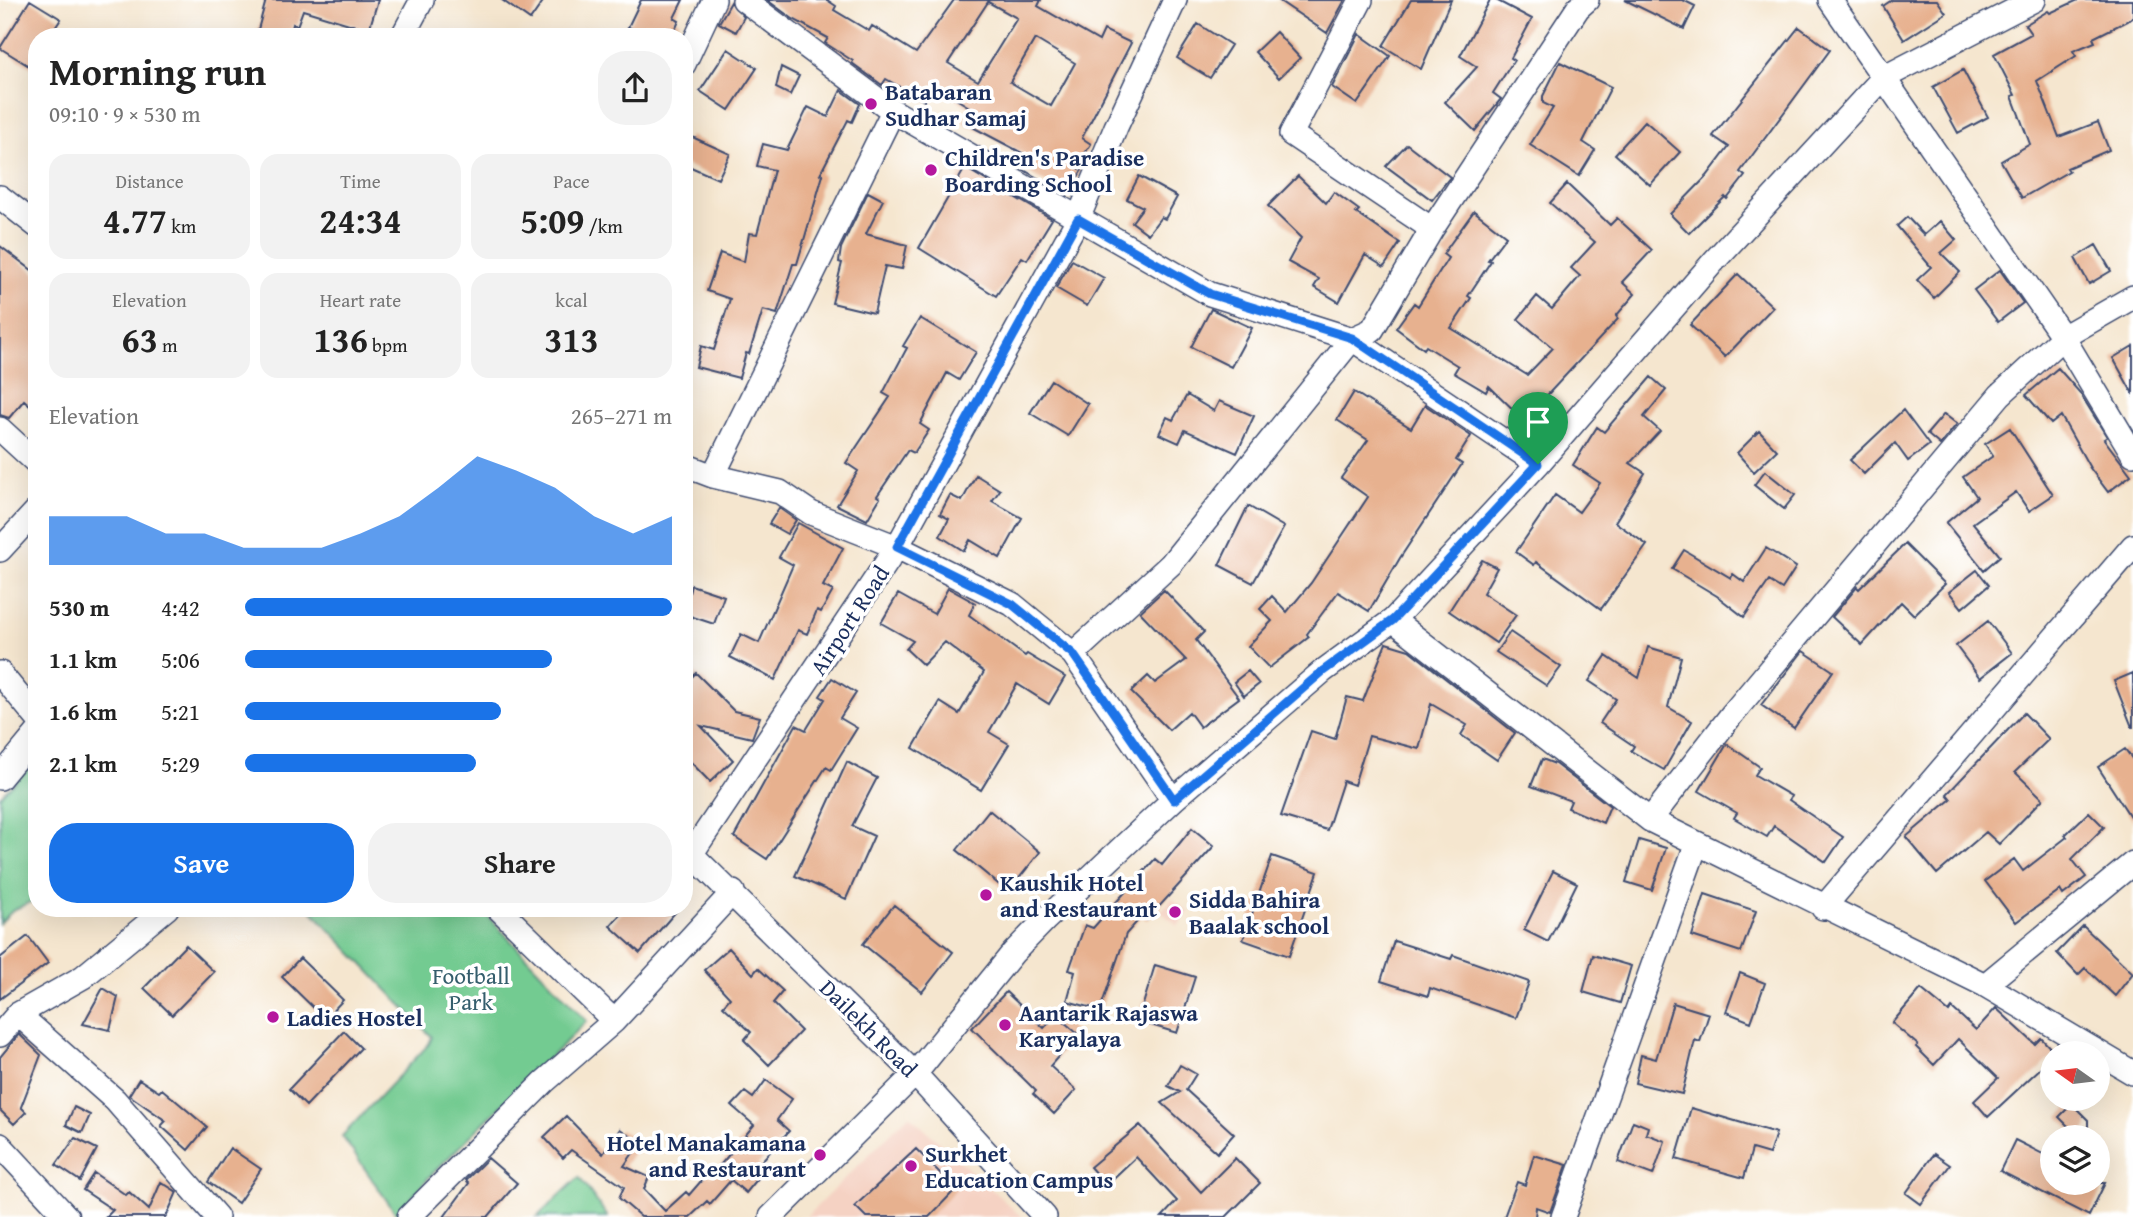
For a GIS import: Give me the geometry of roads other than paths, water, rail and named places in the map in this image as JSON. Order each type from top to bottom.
[{"type":"street","points":[[693,45],[715,0]]},
{"type":"street","points":[[744,0],[892,111],[1210,294],[1352,338],[1538,464]]},
{"type":"street","name":"Airport Road","points":[[693,843],[897,547],[1078,219],[1116,127],[1175,0]]},
{"type":"street","points":[[1361,0],[1291,134],[1432,229]]},
{"type":"street","points":[[1073,654],[1171,564],[1352,338],[1373,330],[1432,229],[1578,8],[1587,0]]},
{"type":"street","points":[[1830,0],[2063,337],[2133,454]]},
{"type":"street","points":[[771,1217],[915,1074],[1013,953],[1174,800],[1323,671],[1393,620],[1538,464],[1715,260],[1883,78],[2034,0]]},
{"type":"street","points":[[406,28],[419,1]]},
{"type":"street","points":[[713,476],[892,111]]},
{"type":"street","points":[[0,197],[28,219]]},
{"type":"street","points":[[1650,820],[1733,713],[2000,394],[2063,337],[2133,297]]},
{"type":"street","points":[[0,429],[28,455]]},
{"type":"street","points":[[693,468],[780,492],[811,513],[897,547],[1012,604],[1073,654],[1174,800]]},
{"type":"street","points":[[0,550],[28,520]]},
{"type":"street","points":[[1823,908],[2133,545]]},
{"type":"street","points":[[1393,620],[1650,820],[1823,908],[1985,985],[2133,1073]]},
{"type":"street","points":[[0,673],[28,708]]},
{"type":"street","points":[[0,778],[28,744]]},
{"type":"street","points":[[1563,1217],[1696,845]]},
{"type":"street","name":"Dailekh Road","points":[[693,855],[915,1074],[1045,1217]]},
{"type":"street","points":[[1985,985],[2133,863]]},
{"type":"street","points":[[409,1217],[544,1082],[614,1021],[733,892]]},
{"type":"street","points":[[0,1035],[18,1014],[83,977],[156,917]]},
{"type":"street","points":[[507,917],[614,1021]]},
{"type":"street","points":[[18,1014],[115,1100],[217,1217]]},
{"type":"street","points":[[0,1144],[68,1217]]},
{"type":"place","name":"Batabaran Sudhar Samaj","points":[[871,104]]},
{"type":"place","name":"Children's Paradise Boarding School","points":[[931,170]]},
{"type":"place","name":"Kaushik Hotel and Restaurant","points":[[986,895]]},
{"type":"place","name":"Sidda Bahira Baalak school","points":[[1175,912]]},
{"type":"place","name":"Ladies Hostel","points":[[273,1017]]},
{"type":"place","name":"Aantarik Rajaswa Karyalaya","points":[[1005,1025]]},
{"type":"place","name":"Hotel Manakamana and Restaurant","points":[[820,1155]]},
{"type":"place","name":"Surkhet Education Campus","points":[[911,1166]]},
{"type":"park label","name":"Football Park","points":[[471,988]]}]
